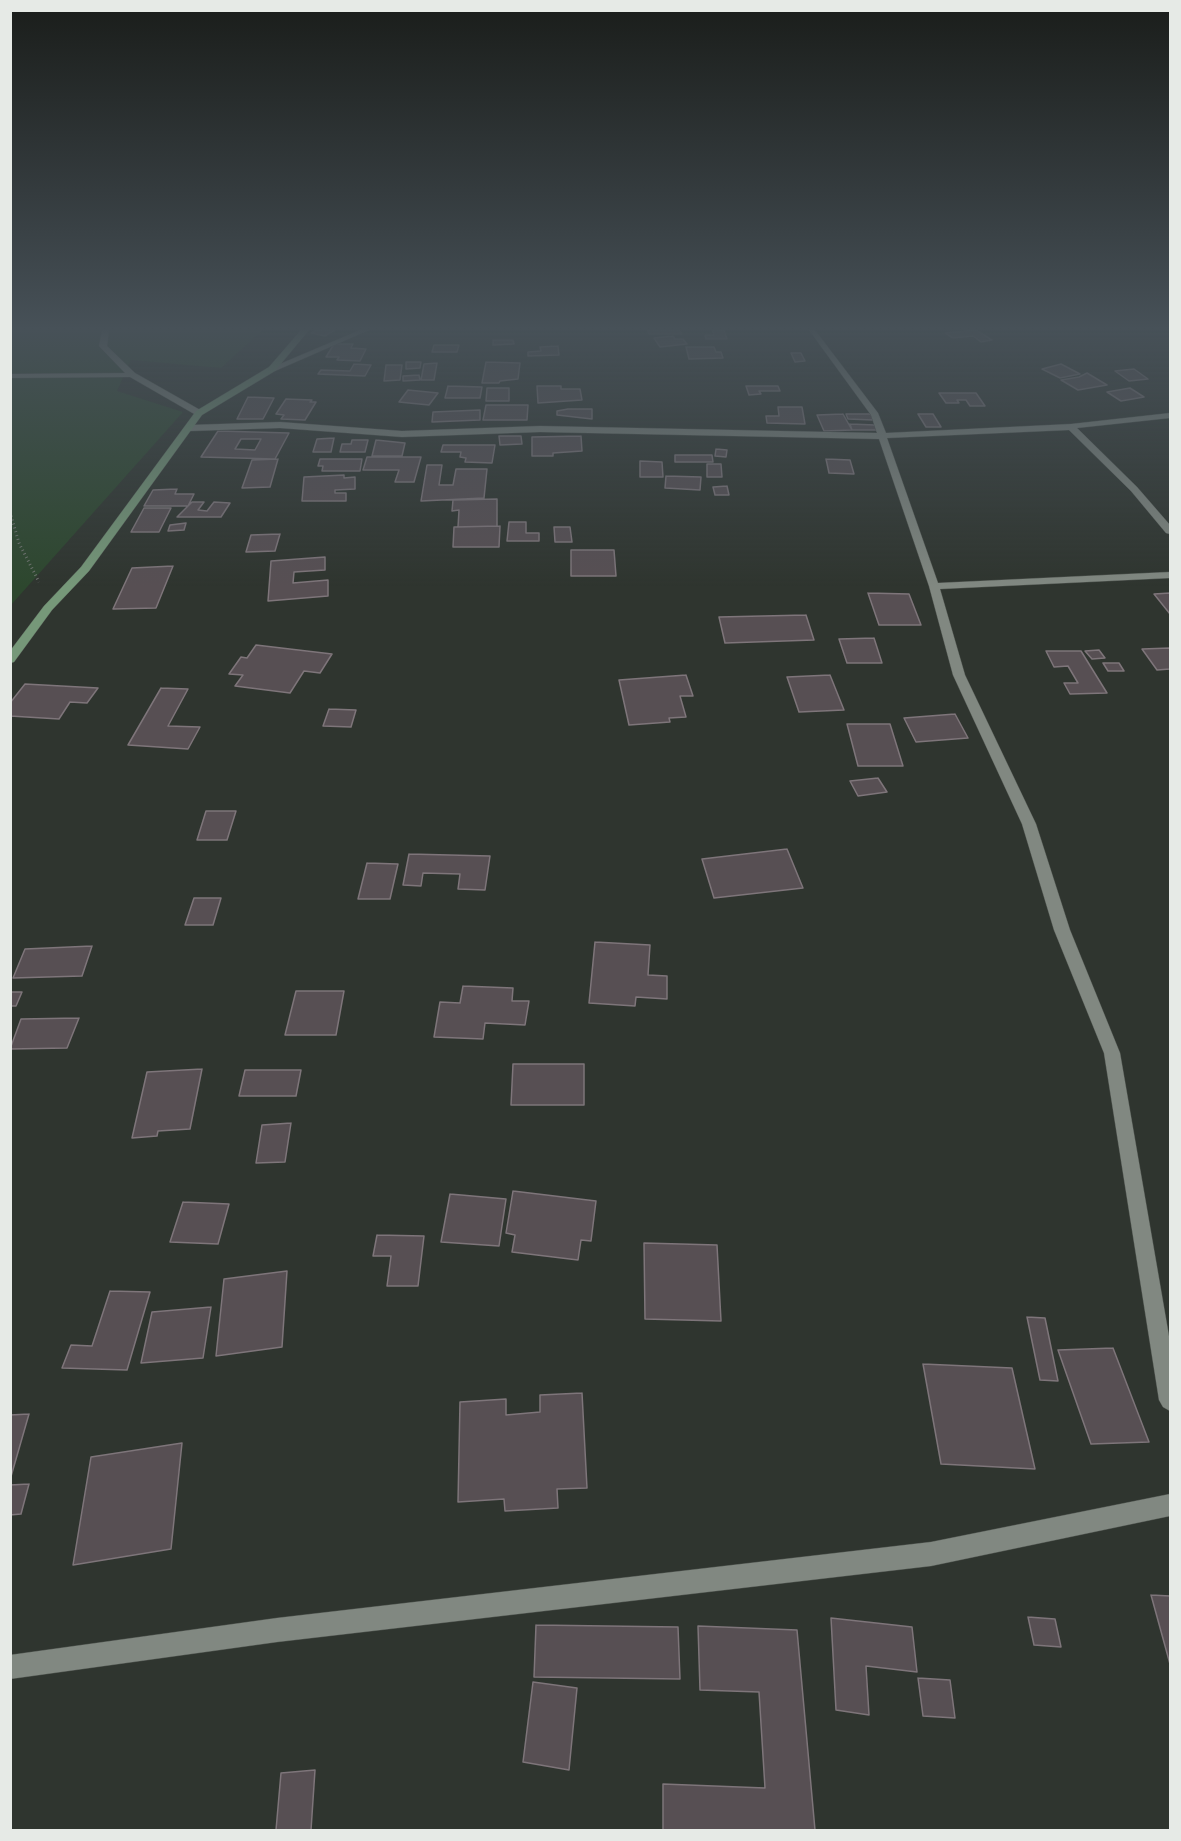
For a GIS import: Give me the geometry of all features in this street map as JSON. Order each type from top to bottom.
[{"type":"street","points":[[10,660],[48,608],[85,569],[197,416]]},
{"type":"street","points":[[875,416],[880,436],[934,586],[959,675],[1029,824],[1062,930],[1112,1053],[1170,1400]]},
{"type":"street","points":[[190,428],[280,424],[402,434],[540,429],[880,436],[1071,427],[1161,416]]},
{"type":"street","points":[[1071,427],[1134,489],[1170,531]]},
{"type":"street","points":[[934,586],[1170,575]]},
{"type":"street","points":[[10,1667],[277,1630],[931,1554],[1170,1505]]},
{"type":"path","points":[[10,512],[19,543],[39,581],[48,608]]},
{"type":"green space","points":[[11,416],[180,416],[11,605]]},
{"type":"building","points":[[239,416],[265,416],[263,419],[237,419]]},
{"type":"building","points":[[283,416],[307,416],[305,420],[281,419]]},
{"type":"building","points":[[433,416],[480,416],[480,420],[432,422]]},
{"type":"building","points":[[484,416],[527,416],[527,420],[483,420]]},
{"type":"building","points":[[565,416],[592,416],[592,419]]},
{"type":"building","points":[[766,416],[804,416],[805,424],[767,423]]},
{"type":"building","points":[[817,416],[844,416],[852,430],[824,431]]},
{"type":"building","points":[[847,416],[872,416],[873,420],[848,419]]},
{"type":"building","points":[[919,416],[934,416],[941,427],[926,427]]},
{"type":"building","points":[[850,424],[875,425],[877,430],[852,430]]},
{"type":"building","points":[[218,431],[289,433],[275,459],[201,457]],"holes":[[[241,439],[261,439],[255,450],[235,449]]]},
{"type":"building","points":[[499,436],[521,436],[522,444],[500,445]]},
{"type":"building","points":[[581,436],[582,451],[553,453],[553,456],[532,456],[532,437]]},
{"type":"building","points":[[334,438],[331,452],[313,452],[317,439]]},
{"type":"building","points":[[352,440],[368,440],[365,452],[340,452],[342,444],[351,444]]},
{"type":"building","points":[[376,440],[405,443],[402,456],[372,456]]},
{"type":"building","points":[[443,445],[495,445],[492,463],[465,462],[466,458],[460,457],[461,452],[441,452]]},
{"type":"building","points":[[716,449],[727,450],[726,457],[715,456]]},
{"type":"building","points":[[675,455],[712,455],[713,462],[675,462]]},
{"type":"building","points":[[367,457],[421,457],[414,482],[395,482],[399,470],[363,470]]},
{"type":"building","points":[[278,459],[270,487],[242,488],[252,460]]},
{"type":"building","points":[[320,459],[362,459],[360,471],[322,471],[323,466],[318,466]]},
{"type":"building","points":[[826,459],[850,460],[854,474],[829,473]]},
{"type":"building","points":[[640,461],[662,462],[663,477],[640,477]]},
{"type":"building","points":[[707,464],[721,464],[722,477],[707,477]]},
{"type":"building","points":[[427,465],[442,465],[439,485],[453,485],[456,469],[487,469],[484,498],[421,501]]},
{"type":"building","points":[[344,475],[344,478],[355,477],[355,489],[335,490],[335,493],[346,493],[346,501],[302,501],[304,477]]},
{"type":"building","points":[[666,476],[701,477],[700,490],[665,488]]},
{"type":"building","points":[[727,486],[729,495],[715,495],[713,487]]},
{"type":"building","points":[[177,489],[175,494],[194,494],[188,506],[144,506],[153,490]]},
{"type":"building","points":[[497,499],[497,526],[458,527],[459,510],[452,511],[453,500]]},
{"type":"building","points":[[192,502],[204,502],[198,510],[207,511],[214,502],[230,503],[221,517],[177,517]]},
{"type":"building","points":[[144,508],[171,508],[159,532],[131,532]]},
{"type":"building","points":[[509,522],[526,522],[526,533],[539,533],[539,541],[507,541]]},
{"type":"building","points":[[186,523],[184,530],[168,531],[170,525]]},
{"type":"building","points":[[500,526],[499,547],[453,547],[454,527]]},
{"type":"building","points":[[554,527],[570,527],[572,542],[555,542]]},
{"type":"building","points":[[280,534],[275,551],[246,552],[251,535]]},
{"type":"building","points":[[571,550],[614,550],[616,576],[571,576]]},
{"type":"building","points":[[325,557],[325,570],[294,572],[293,583],[328,580],[328,596],[268,601],[271,561]]},
{"type":"building","points":[[173,566],[156,608],[113,609],[132,568]]},
{"type":"building","points":[[868,593],[909,594],[921,625],[879,625]]},
{"type":"building","points":[[1170,593],[1170,614],[1154,594]]},
{"type":"building","points":[[806,615],[814,640],[725,643],[719,617]]},
{"type":"building","points":[[874,638],[882,663],[847,663],[839,639]]},
{"type":"building","points":[[256,645],[332,654],[320,673],[304,671],[290,693],[235,686],[243,675],[229,674],[241,657],[247,658]]},
{"type":"building","points":[[1170,648],[1170,669],[1157,670],[1142,649]]},
{"type":"building","points":[[1099,650],[1105,658],[1092,659],[1085,651]]},
{"type":"building","points":[[1046,651],[1081,651],[1107,693],[1070,694],[1064,683],[1078,683],[1068,666],[1054,667]]},
{"type":"building","points":[[1103,663],[1119,663],[1124,671],[1108,671]]},
{"type":"building","points":[[686,675],[693,696],[680,696],[686,717],[669,718],[670,722],[629,725],[619,680]]},
{"type":"building","points":[[830,675],[844,710],[799,712],[787,677]]},
{"type":"building","points":[[25,684],[98,688],[87,703],[70,702],[59,719],[10,716],[10,703]]},
{"type":"building","points":[[161,688],[188,689],[168,726],[200,727],[188,749],[128,745]]},
{"type":"building","points":[[329,709],[356,710],[351,727],[323,726]]},
{"type":"building","points":[[955,714],[968,738],[916,742],[904,718]]},
{"type":"building","points":[[847,724],[890,724],[903,766],[858,766]]},
{"type":"building","points":[[878,778],[887,792],[858,796],[850,781]]},
{"type":"building","points":[[206,811],[236,811],[227,840],[197,840]]},
{"type":"building","points":[[787,849],[803,888],[714,898],[702,859]]},
{"type":"building","points":[[409,854],[490,856],[485,890],[458,889],[460,874],[423,873],[421,886],[403,885]]},
{"type":"building","points":[[367,863],[398,864],[390,899],[358,899]]},
{"type":"building","points":[[194,898],[221,898],[213,925],[185,925]]},
{"type":"building","points":[[595,942],[650,945],[648,975],[667,976],[667,999],[636,997],[635,1006],[589,1003]]},
{"type":"building","points":[[92,946],[82,976],[13,978],[25,949]]},
{"type":"building","points":[[463,986],[513,988],[512,1001],[529,1001],[525,1025],[485,1023],[483,1039],[434,1037],[440,1002],[460,1003]]},
{"type":"building","points":[[296,991],[344,991],[336,1035],[285,1035]]},
{"type":"building","points":[[10,992],[22,992],[16,1006],[10,1006]]},
{"type":"building","points":[[79,1018],[67,1048],[10,1049],[21,1019]]},
{"type":"building","points":[[513,1064],[584,1064],[584,1105],[511,1105]]},
{"type":"building","points":[[202,1069],[190,1129],[158,1131],[157,1136],[132,1138],[147,1072]]},
{"type":"building","points":[[245,1070],[301,1070],[296,1096],[239,1096]]},
{"type":"building","points":[[291,1123],[285,1162],[256,1163],[262,1125]]},
{"type":"building","points":[[513,1191],[596,1201],[591,1241],[581,1240],[578,1260],[512,1252],[515,1235],[506,1233]]},
{"type":"building","points":[[450,1194],[506,1199],[499,1246],[441,1242]]},
{"type":"building","points":[[183,1202],[229,1204],[218,1244],[170,1242]]},
{"type":"building","points":[[377,1235],[424,1236],[418,1286],[387,1286],[391,1256],[373,1256]]},
{"type":"building","points":[[644,1243],[717,1245],[721,1321],[645,1319]]},
{"type":"building","points":[[287,1271],[282,1347],[216,1356],[224,1279]]},
{"type":"building","points":[[110,1291],[150,1292],[127,1370],[62,1368],[71,1345],[92,1346]]},
{"type":"building","points":[[211,1307],[203,1358],[141,1363],[152,1312]]},
{"type":"building","points":[[1027,1317],[1045,1318],[1058,1381],[1040,1380]]},
{"type":"building","points":[[1113,1348],[1149,1442],[1091,1444],[1058,1350]]},
{"type":"building","points":[[923,1364],[1012,1368],[1035,1469],[941,1464]]},
{"type":"building","points":[[582,1393],[587,1488],[557,1489],[558,1508],[505,1511],[504,1499],[458,1502],[460,1402],[506,1399],[506,1415],[540,1412],[540,1395]]},
{"type":"building","points":[[29,1414],[10,1480],[10,1415]]},
{"type":"building","points":[[182,1443],[171,1549],[73,1565],[91,1457]]},
{"type":"building","points":[[29,1484],[21,1514],[10,1515],[10,1485]]},
{"type":"building","points":[[1151,1595],[1170,1596],[1170,1664]]},
{"type":"building","points":[[1028,1617],[1055,1619],[1061,1647],[1034,1645]]},
{"type":"building","points":[[831,1618],[912,1627],[917,1672],[866,1666],[869,1715],[836,1710]]},
{"type":"building","points":[[536,1625],[678,1627],[680,1679],[534,1677]]},
{"type":"building","points":[[698,1626],[797,1630],[815,1830],[663,1830],[663,1784],[765,1788],[759,1692],[700,1690]]},
{"type":"building","points":[[918,1678],[950,1680],[955,1718],[923,1716]]},
{"type":"building","points":[[533,1682],[577,1688],[569,1770],[523,1762]]},
{"type":"building","points":[[315,1770],[311,1830],[276,1830],[281,1773]]}]
